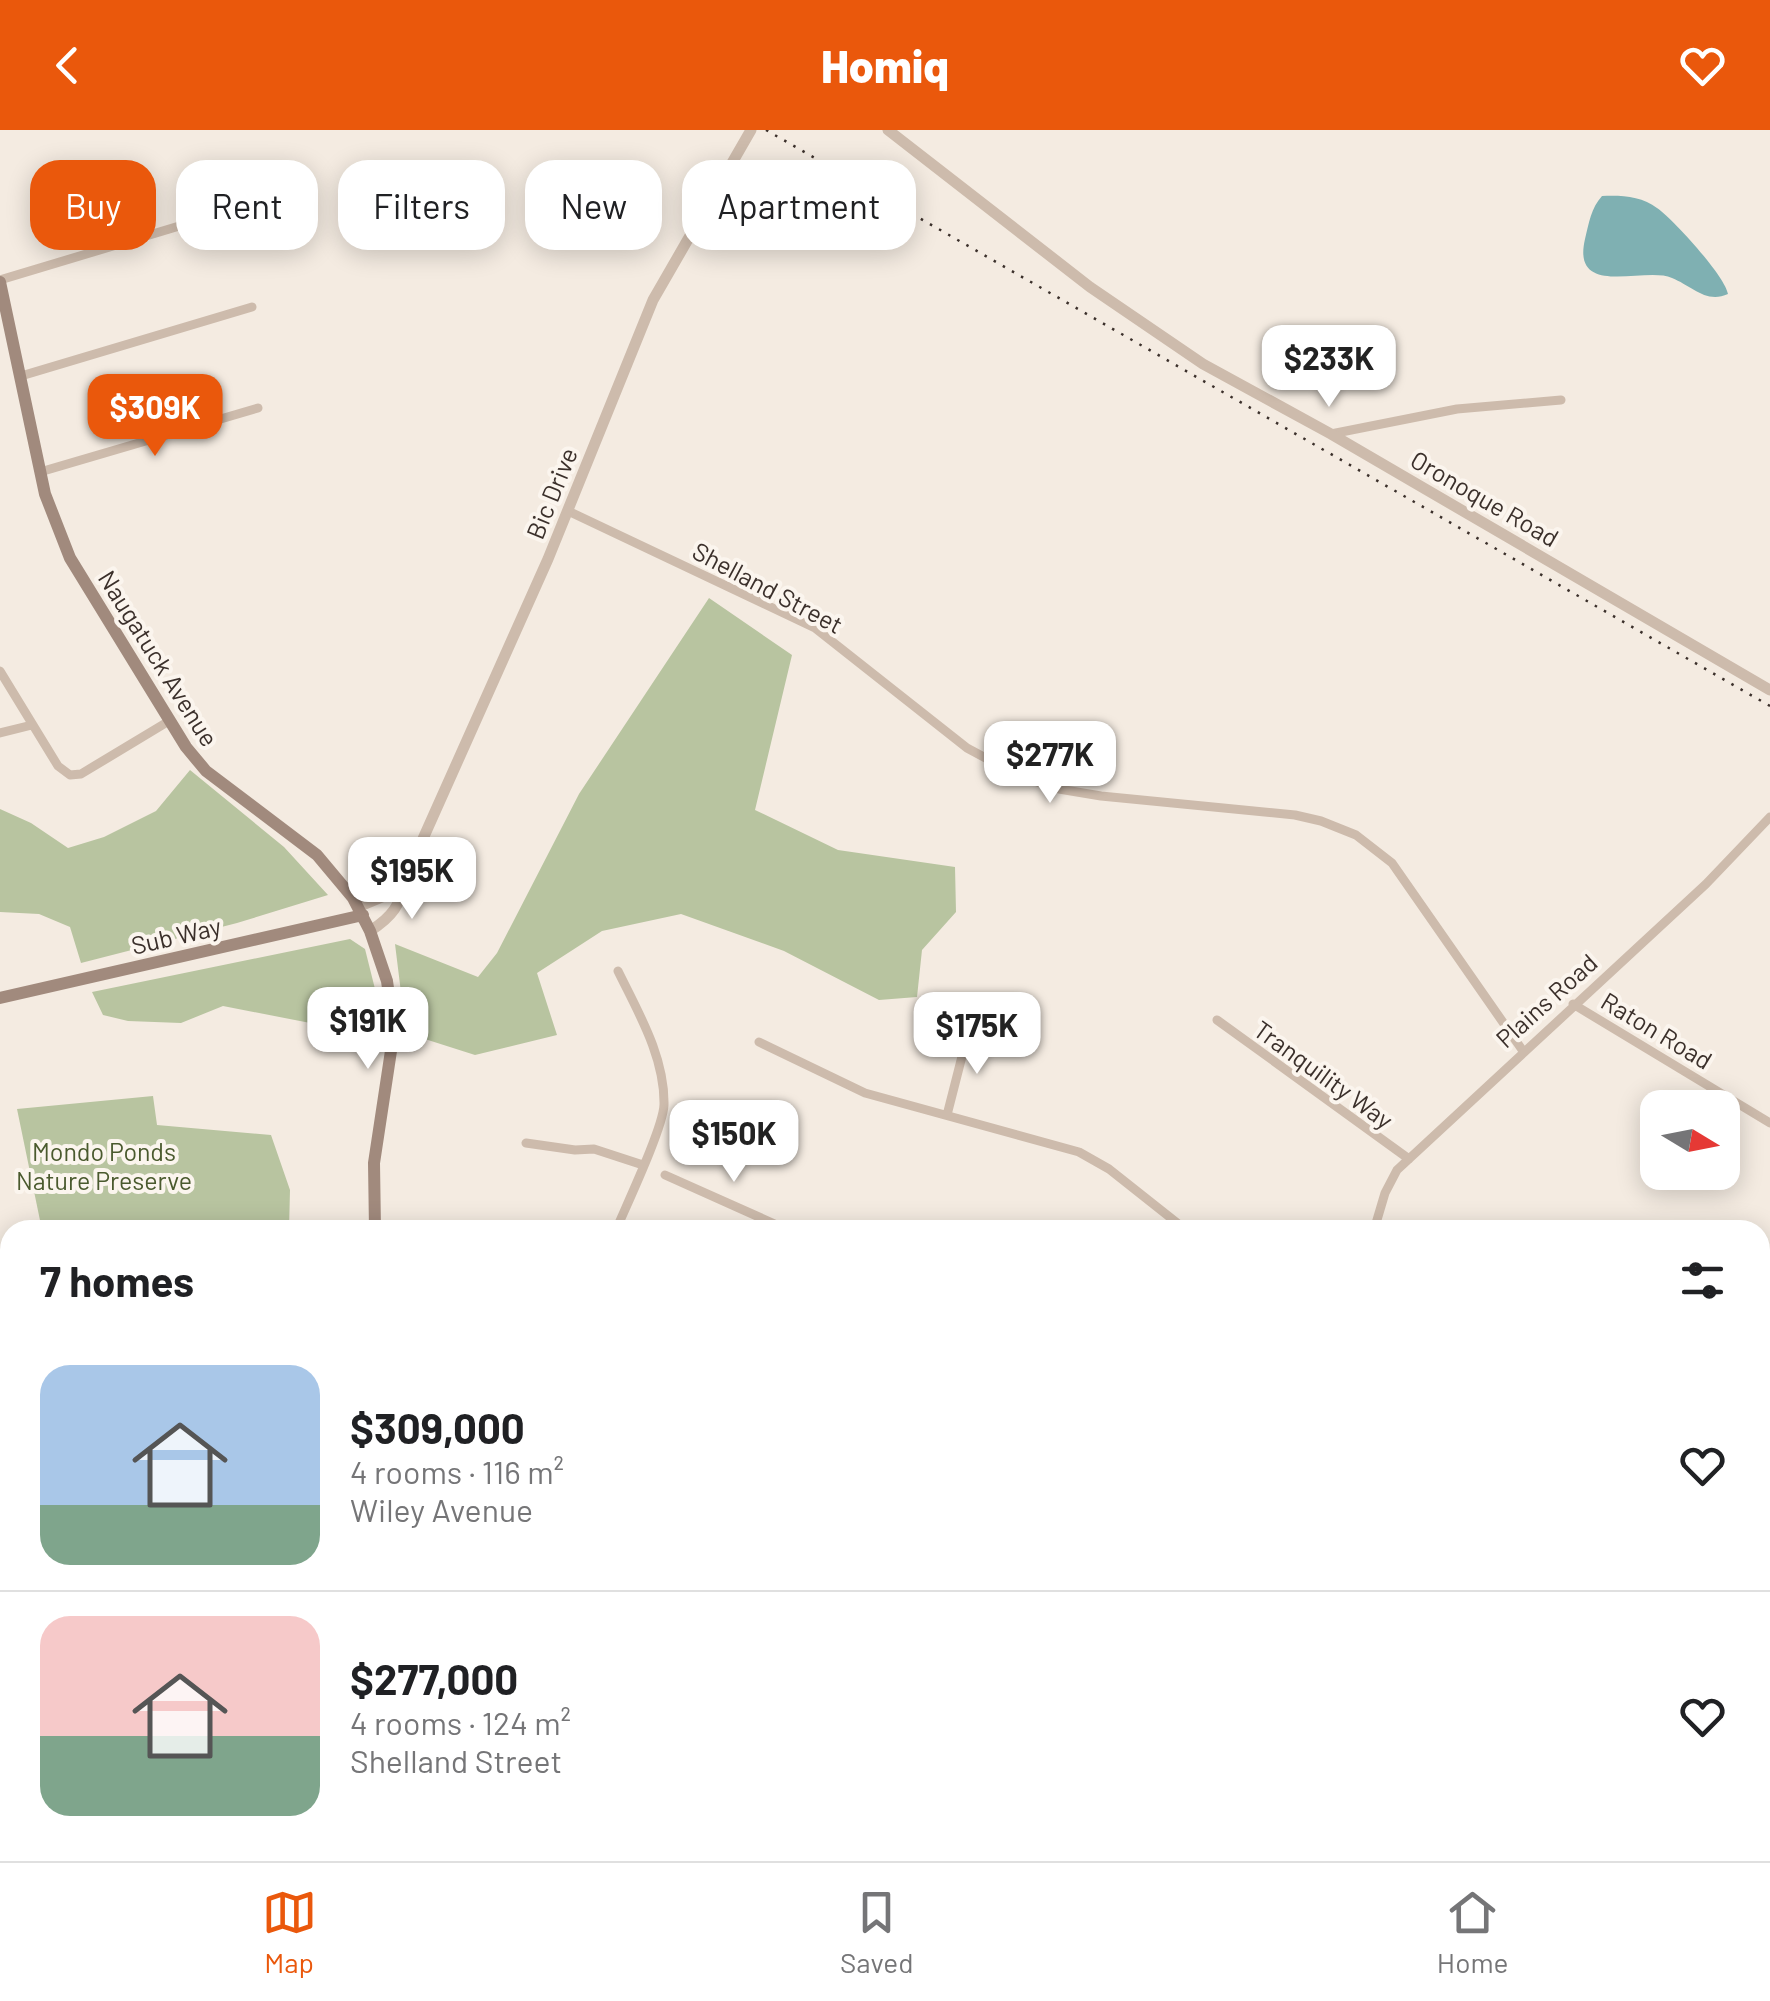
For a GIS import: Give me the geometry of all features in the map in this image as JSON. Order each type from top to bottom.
[{"type":"main road","name":"Naugatuck Avenue","points":[[0,281],[5,327],[21,376],[49,508],[70,558],[196,762],[304,842],[333,872],[370,931],[387,981],[394,1031],[374,1163],[376,1220]]},
{"type":"main road","name":"Sub Way","points":[[0,998],[360,911]]},
{"type":"street","name":"Bic Drive","points":[[370,931],[393,914],[403,894],[405,879],[568,511],[654,300],[750,130]]},
{"type":"street","name":"Oronoque Road","points":[[888,130],[1090,288],[1203,364],[1331,434],[1770,690]]},
{"type":"street","points":[[0,281],[176,227]]},
{"type":"street","points":[[21,376],[252,307]]},
{"type":"street","points":[[1331,434],[1456,410],[1561,400]]},
{"type":"street","points":[[40,472],[258,408]]},
{"type":"street","name":"Shelland Street","points":[[568,511],[815,628],[968,748],[1019,776],[1059,789],[1101,796],[1295,815],[1356,835],[1404,878],[1523,1051]]},
{"type":"street","points":[[0,672],[61,770],[76,776],[169,721]]},
{"type":"street","points":[[0,733],[32,726]]},
{"type":"street","name":"Plains Road","points":[[1377,1220],[1390,1181],[1408,1159],[1706,884],[1770,817]]},
{"type":"street","points":[[360,911],[405,879]]},
{"type":"street","points":[[618,971],[648,1033],[664,1107],[620,1220]]},
{"type":"street","name":"Raton Road","points":[[1574,1004],[1770,1123]]},
{"type":"street","name":"Tranquility Way","points":[[1217,1020],[1408,1159]]},
{"type":"street","points":[[946,1115],[969,1029]]},
{"type":"street","points":[[759,1042],[864,1093],[1079,1152],[1109,1169],[1173,1220]]},
{"type":"street","points":[[526,1143],[594,1150],[642,1165]]},
{"type":"street","points":[[665,1175],[751,1220]]},
{"type":"green space","points":[[709,598],[792,655],[755,810],[838,850],[955,867],[956,912],[922,950],[917,997],[879,1000],[784,951],[681,914],[602,931],[537,973],[557,1035],[475,1055],[406,1033],[395,944],[478,977],[497,953],[579,794]]},
{"type":"green space","points":[[190,770],[284,847],[328,895],[81,963],[70,927],[39,914],[0,912],[0,809],[31,823],[68,848],[104,837],[156,811]]},
{"type":"green space","points":[[350,939],[365,949],[384,1025],[377,1036],[223,1006],[181,1023],[128,1021],[103,1015],[92,992]]},
{"type":"green space","name":"Mondo Ponds Nature Preserve","points":[[153,1096],[157,1125],[271,1135],[290,1190],[289,1220],[40,1220],[17,1109]]},
{"type":"water","points":[[1602,196],[1638,199],[1657,208],[1697,248],[1728,294],[1713,297],[1660,275],[1599,275],[1589,269],[1584,257],[1585,239]]},
{"type":"railway","points":[[766,130],[1770,706]]}]
